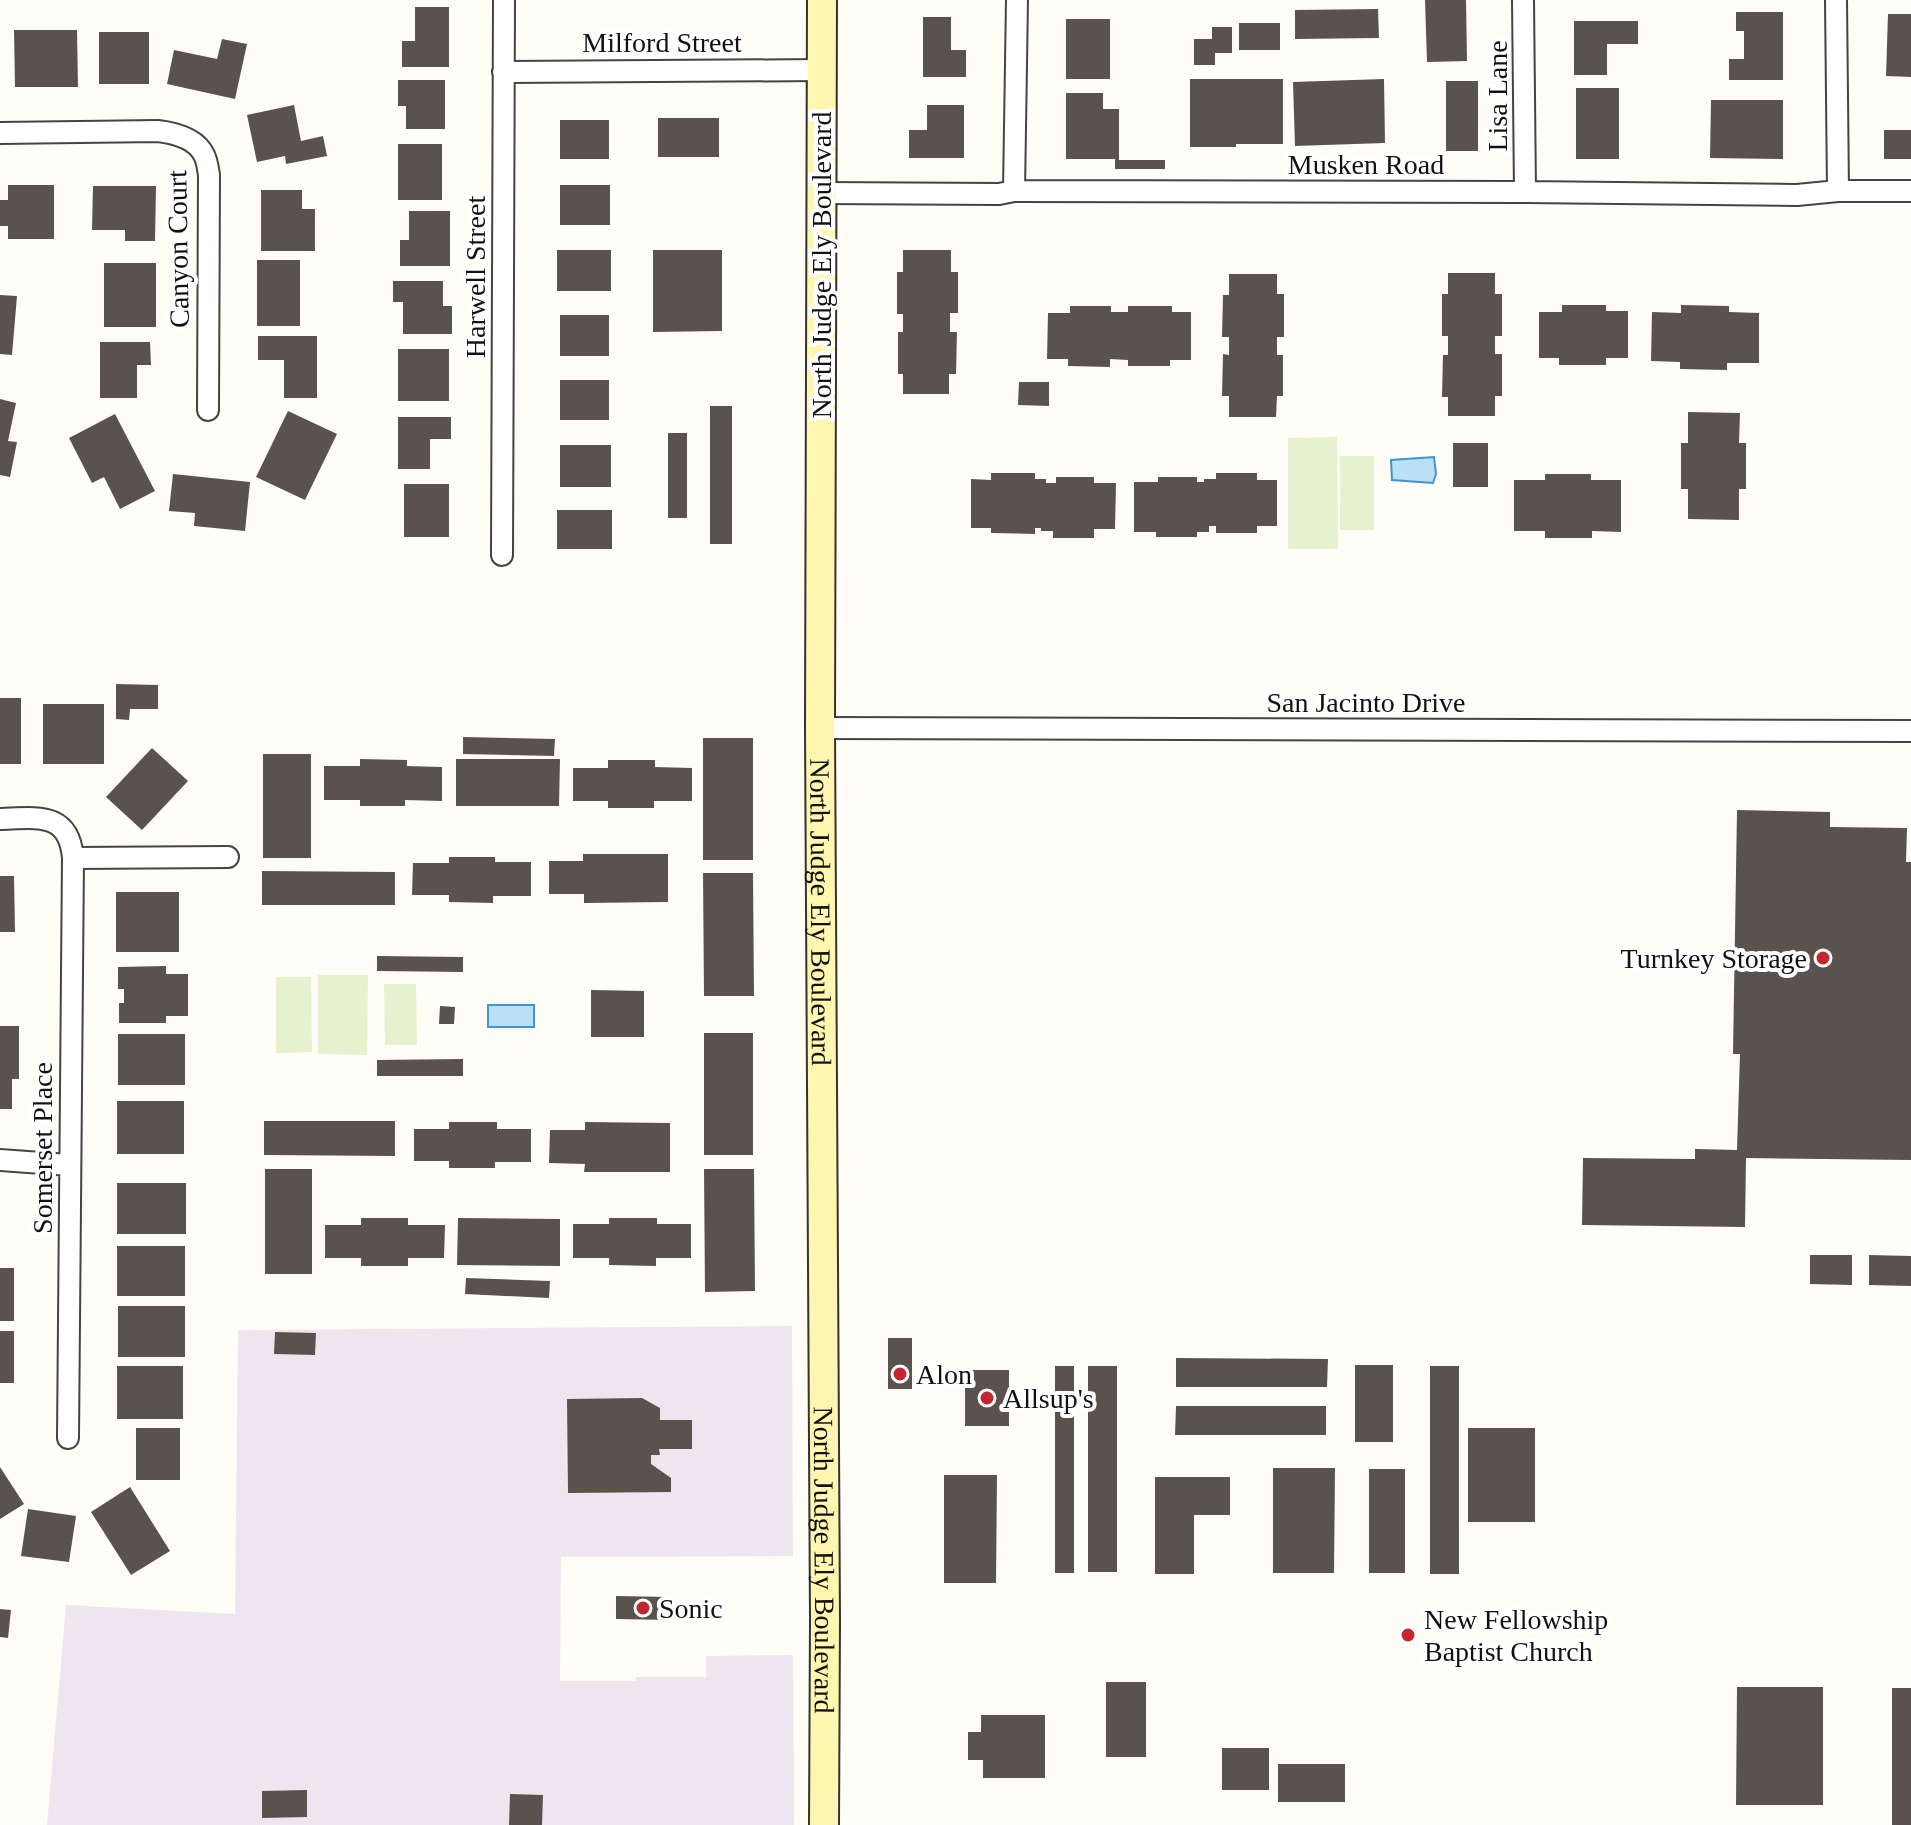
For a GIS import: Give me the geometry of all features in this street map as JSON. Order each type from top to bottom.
[{"type":"main road","name":"North Judge Ely Boulevard","points":[[822,0],[820,728],[824,1825]]},
{"type":"street","name":"Harwell Street","points":[[502,555],[504,0]]},
{"type":"street","points":[[1014,191],[1017,0]]},
{"type":"street","name":"Lisa Lane","points":[[1523,0],[1525,192]]},
{"type":"street","points":[[1836,0],[1838,191]]},
{"type":"street","name":"Milford Street","points":[[503,72],[822,70]]},
{"type":"street","name":"Canyon Court","points":[[0,133],[158,131],[174,133],[193,142],[204,154],[209,175],[208,410]]},
{"type":"street","name":"Musken Road","points":[[822,193],[1525,192],[1797,195],[1838,191],[1911,191]]},
{"type":"street","name":"San Jacinto Drive","points":[[820,728],[1911,731]]},
{"type":"street","points":[[0,819],[52,820],[62,827],[71,842],[73,858],[228,857]]},
{"type":"street","name":"Somerset Place","points":[[68,1438],[73,858]]},
{"type":"street","points":[[0,1160],[69,1165]]},
{"type":"shaded area","points":[[792,1326],[793,1556],[561,1557],[560,1681],[706,1677],[706,1656],[793,1655],[794,1825],[47,1825],[66,1605],[235,1614],[238,1330]]},
{"type":"green space","points":[[1337,437],[1338,549],[1288,549],[1288,438]]},
{"type":"green space","points":[[1340,456],[1374,456],[1374,530],[1340,530]]},
{"type":"green space","points":[[318,975],[368,975],[367,1055],[318,1054]]},
{"type":"green space","points":[[276,977],[311,977],[312,1052],[276,1053]]},
{"type":"green space","points":[[384,984],[416,984],[417,1045],[385,1045]]},
{"type":"water","points":[[1434,457],[1436,474],[1433,483],[1392,480],[1391,460]]},
{"type":"water","points":[[488,1005],[534,1005],[534,1027],[488,1027]]},
{"type":"building","points":[[1425,0],[1466,0],[1467,61],[1427,62]]},
{"type":"building","points":[[415,7],[449,7],[449,67],[402,67],[402,41],[415,41]]},
{"type":"building","points":[[1378,9],[1379,38],[1295,39],[1295,10]]},
{"type":"building","points":[[1736,12],[1783,12],[1783,80],[1729,80],[1729,59],[1744,59],[1744,31],[1736,31]]},
{"type":"building","points":[[1888,14],[1911,14],[1911,77],[1886,76]]},
{"type":"building","points":[[923,17],[951,17],[951,50],[966,50],[966,77],[923,77]]},
{"type":"building","points":[[1066,19],[1110,19],[1110,79],[1066,79]]},
{"type":"building","points":[[1574,21],[1638,21],[1638,44],[1607,44],[1607,75],[1574,75]]},
{"type":"building","points":[[1239,23],[1280,23],[1280,50],[1239,50]]},
{"type":"building","points":[[1212,27],[1232,27],[1232,53],[1215,53],[1215,65],[1194,65],[1194,39],[1212,39]]},
{"type":"building","points":[[14,30],[77,30],[78,87],[15,87]]},
{"type":"building","points":[[99,32],[149,32],[149,84],[99,84]]},
{"type":"building","points":[[222,39],[247,44],[235,99],[167,84],[174,50],[217,59]]},
{"type":"building","points":[[1190,79],[1283,79],[1283,144],[1190,147]]},
{"type":"building","points":[[1384,79],[1385,143],[1295,146],[1293,82]]},
{"type":"building","points":[[398,80],[445,80],[445,129],[406,129],[406,106],[398,106]]},
{"type":"building","points":[[1446,81],[1478,81],[1478,151],[1446,151]]},
{"type":"building","points":[[1576,88],[1619,88],[1619,159],[1576,159]]},
{"type":"building","points":[[1066,93],[1103,93],[1103,109],[1119,109],[1119,160],[1165,160],[1165,169],[1115,169],[1115,159],[1066,159]]},
{"type":"building","points":[[1711,100],[1783,100],[1783,159],[1710,158]]},
{"type":"building","points":[[294,105],[301,141],[323,136],[327,156],[286,164],[285,156],[257,162],[247,115]]},
{"type":"building","points":[[927,105],[964,105],[964,158],[909,158],[909,130],[927,130]]},
{"type":"building","points":[[658,118],[719,118],[719,157],[658,157]]},
{"type":"building","points":[[560,120],[609,120],[609,159],[560,159]]},
{"type":"building","points":[[1884,130],[1911,130],[1911,159],[1884,159]]},
{"type":"building","points":[[398,144],[442,144],[442,200],[398,200]]},
{"type":"building","points":[[8,185],[54,185],[54,239],[8,239],[8,226],[0,226],[0,200],[8,200]]},
{"type":"building","points":[[560,185],[610,185],[610,225],[560,225]]},
{"type":"building","points":[[93,186],[156,186],[155,241],[125,241],[125,230],[92,230]]},
{"type":"building","points":[[261,190],[302,190],[302,209],[315,209],[315,251],[261,251]]},
{"type":"building","points":[[409,211],[450,211],[450,266],[400,266],[400,240],[409,240]]},
{"type":"building","points":[[557,250],[611,250],[611,291],[557,291]]},
{"type":"building","points":[[653,250],[722,250],[722,331],[653,332]]},
{"type":"building","points":[[903,250],[951,250],[951,272],[958,272],[958,313],[950,313],[950,332],[957,332],[956,374],[949,374],[949,394],[903,394],[903,374],[898,374],[898,332],[903,332],[903,314],[897,314],[897,272],[903,272]]},
{"type":"building","points":[[257,260],[300,260],[300,326],[257,326]]},
{"type":"building","points":[[104,263],[156,263],[156,327],[104,327]]},
{"type":"building","points":[[1448,273],[1495,273],[1495,294],[1502,294],[1502,336],[1495,336],[1495,354],[1502,354],[1502,396],[1495,396],[1495,416],[1448,416],[1448,397],[1442,397],[1443,355],[1448,355],[1448,336],[1442,336],[1442,294],[1448,294]]},
{"type":"building","points":[[1229,274],[1277,274],[1277,294],[1284,294],[1284,337],[1277,337],[1277,355],[1283,355],[1283,396],[1277,396],[1276,417],[1229,417],[1229,396],[1222,396],[1223,354],[1229,355],[1229,337],[1222,337],[1223,295],[1229,295]]},
{"type":"building","points":[[393,281],[443,281],[443,306],[452,306],[452,334],[403,334],[403,302],[393,302]]},
{"type":"building","points":[[0,295],[17,296],[12,355],[0,354]]},
{"type":"building","points":[[1562,305],[1606,305],[1606,311],[1628,311],[1628,358],[1606,358],[1606,365],[1559,365],[1559,358],[1539,358],[1539,312],[1562,312]]},
{"type":"building","points":[[1681,305],[1729,306],[1729,312],[1759,313],[1759,363],[1727,363],[1727,370],[1680,369],[1680,362],[1651,361],[1652,312],[1681,313]]},
{"type":"building","points":[[1070,306],[1111,306],[1111,312],[1128,312],[1128,306],[1172,306],[1172,312],[1191,312],[1191,360],[1170,360],[1170,366],[1128,366],[1128,360],[1110,359],[1110,367],[1068,366],[1068,359],[1047,359],[1048,313],[1070,313]]},
{"type":"building","points":[[560,315],[609,315],[609,356],[560,356]]},
{"type":"building","points":[[258,336],[317,336],[317,398],[284,398],[284,360],[258,360]]},
{"type":"building","points":[[100,342],[150,342],[151,365],[137,365],[137,398],[100,398]]},
{"type":"building","points":[[398,349],[449,349],[449,401],[398,401]]},
{"type":"building","points":[[560,380],[609,380],[609,420],[560,420]]},
{"type":"building","points":[[1019,382],[1049,382],[1049,406],[1018,405]]},
{"type":"building","points":[[0,399],[16,403],[8,441],[17,442],[10,477],[0,475]]},
{"type":"building","points":[[710,406],[732,406],[732,544],[710,544]]},
{"type":"building","points":[[288,411],[337,434],[305,500],[256,477]]},
{"type":"building","points":[[1688,412],[1740,413],[1739,443],[1746,443],[1746,489],[1739,489],[1739,520],[1688,519],[1688,489],[1681,489],[1681,443],[1688,443]]},
{"type":"building","points":[[115,414],[155,491],[120,509],[104,477],[92,483],[69,438]]},
{"type":"building","points":[[398,417],[451,417],[451,439],[430,439],[430,469],[398,469]]},
{"type":"building","points":[[668,433],[687,433],[687,518],[668,518]]},
{"type":"building","points":[[1453,443],[1488,443],[1488,487],[1453,487]]},
{"type":"building","points":[[560,445],[611,445],[611,487],[560,487]]},
{"type":"building","points":[[991,473],[1035,473],[1035,479],[1046,479],[1046,483],[1056,483],[1056,477],[1094,477],[1094,483],[1116,483],[1115,529],[1094,529],[1094,538],[1053,538],[1053,531],[1041,531],[1041,528],[1035,528],[1035,534],[991,533],[991,528],[971,528],[971,479],[991,480]]},
{"type":"building","points":[[1216,473],[1257,473],[1257,480],[1277,480],[1277,526],[1257,526],[1257,533],[1216,533],[1216,526],[1209,526],[1209,532],[1197,532],[1197,537],[1156,537],[1156,532],[1134,532],[1134,482],[1158,482],[1158,477],[1197,477],[1197,482],[1204,482],[1204,479],[1216,479]]},
{"type":"building","points":[[173,474],[250,482],[245,531],[194,526],[195,513],[169,511]]},
{"type":"building","points":[[1545,474],[1591,474],[1591,480],[1621,480],[1621,532],[1592,531],[1592,538],[1545,538],[1545,531],[1514,531],[1514,480],[1545,480]]},
{"type":"building","points":[[404,484],[449,484],[449,537],[404,537]]},
{"type":"building","points":[[557,510],[612,510],[612,549],[557,549]]},
{"type":"building","points":[[116,684],[158,685],[158,709],[130,709],[129,720],[116,719]]},
{"type":"building","points":[[0,698],[21,698],[21,764],[0,764]]},
{"type":"building","points":[[43,704],[104,704],[104,764],[43,764]]},
{"type":"building","points":[[463,737],[555,739],[554,756],[463,754]]},
{"type":"building","points":[[703,738],[753,738],[753,860],[703,860]]},
{"type":"building","points":[[152,748],[188,781],[142,830],[106,797]]},
{"type":"building","points":[[263,754],[311,754],[311,858],[263,858]]},
{"type":"building","points":[[360,759],[407,760],[407,766],[442,767],[442,801],[405,800],[405,806],[360,806],[360,800],[324,800],[324,766],[360,766]]},
{"type":"building","points":[[456,759],[560,759],[559,806],[456,806]]},
{"type":"building","points":[[608,760],[655,760],[655,767],[692,768],[692,801],[654,801],[654,808],[608,808],[608,801],[573,801],[573,768],[608,768]]},
{"type":"building","name":"Turnkey Storage","points":[[1737,810],[1830,812],[1830,827],[1907,828],[1906,862],[1911,862],[1911,1160],[1746,1158],[1745,1227],[1582,1225],[1583,1158],[1695,1159],[1695,1149],[1737,1150],[1740,1054],[1733,1054]]},
{"type":"building","points":[[583,854],[668,854],[668,902],[584,903],[584,894],[549,894],[549,861],[583,861]]},
{"type":"building","points":[[449,857],[495,857],[495,862],[531,862],[531,896],[493,896],[493,903],[449,902],[449,895],[412,895],[413,863],[449,863]]},
{"type":"building","points":[[262,871],[395,872],[395,905],[262,905]]},
{"type":"building","points":[[703,873],[753,873],[754,996],[704,996]]},
{"type":"building","points":[[0,876],[14,876],[15,932],[0,932]]},
{"type":"building","points":[[116,892],[179,892],[179,952],[116,952]]},
{"type":"building","points":[[377,956],[463,957],[463,972],[377,971]]},
{"type":"building","points":[[166,966],[166,974],[188,974],[188,1016],[166,1016],[166,1023],[119,1023],[119,1003],[124,1003],[124,989],[118,989],[118,967]]},
{"type":"building","points":[[591,990],[644,991],[644,1037],[591,1037]]},
{"type":"building","points":[[440,1006],[455,1007],[454,1024],[439,1024]]},
{"type":"building","points":[[0,1026],[19,1026],[19,1079],[12,1079],[12,1109],[0,1109]]},
{"type":"building","points":[[704,1033],[753,1033],[753,1155],[704,1155]]},
{"type":"building","points":[[118,1034],[185,1034],[185,1085],[118,1085]]},
{"type":"building","points":[[463,1059],[463,1076],[377,1076],[377,1060]]},
{"type":"building","points":[[117,1101],[184,1101],[184,1154],[117,1154]]},
{"type":"building","points":[[264,1121],[395,1121],[395,1156],[264,1155]]},
{"type":"building","points":[[449,1122],[497,1122],[497,1129],[531,1129],[531,1162],[495,1162],[495,1168],[449,1168],[449,1161],[414,1161],[414,1129],[449,1129]]},
{"type":"building","points":[[585,1122],[670,1123],[670,1172],[584,1172],[585,1164],[549,1163],[550,1130],[585,1130]]},
{"type":"building","points":[[265,1169],[312,1169],[312,1274],[265,1274]]},
{"type":"building","points":[[704,1169],[754,1169],[755,1291],[705,1292]]},
{"type":"building","points":[[117,1183],[186,1183],[186,1234],[117,1234]]},
{"type":"building","points":[[361,1218],[408,1218],[408,1225],[445,1225],[444,1258],[408,1258],[408,1266],[361,1266],[361,1258],[325,1258],[325,1225],[361,1225]]},
{"type":"building","points":[[458,1218],[560,1219],[560,1266],[457,1265]]},
{"type":"building","points":[[609,1218],[657,1218],[657,1224],[691,1224],[691,1258],[656,1258],[656,1266],[609,1265],[609,1258],[573,1258],[573,1224],[609,1224]]},
{"type":"building","points":[[117,1246],[185,1246],[185,1296],[117,1296]]},
{"type":"building","points":[[1810,1255],[1852,1255],[1852,1285],[1810,1284]]},
{"type":"building","points":[[1869,1255],[1911,1256],[1911,1286],[1869,1285]]},
{"type":"building","points":[[0,1268],[14,1268],[14,1321],[0,1321]]},
{"type":"building","points":[[466,1278],[550,1281],[549,1298],[465,1294]]},
{"type":"building","points":[[118,1306],[185,1306],[185,1357],[118,1357]]},
{"type":"building","points":[[0,1331],[14,1331],[14,1383],[0,1383]]},
{"type":"building","points":[[275,1332],[316,1333],[315,1355],[274,1354]]},
{"type":"building","name":"Alon","points":[[888,1338],[912,1338],[912,1389],[888,1389]]},
{"type":"building","points":[[1176,1358],[1328,1359],[1327,1387],[1176,1387]]},
{"type":"building","points":[[1355,1365],[1393,1365],[1393,1442],[1355,1442]]},
{"type":"building","points":[[117,1366],[183,1366],[183,1419],[117,1419]]},
{"type":"building","points":[[1055,1366],[1074,1366],[1074,1573],[1055,1573]]},
{"type":"building","points":[[1088,1366],[1117,1366],[1117,1572],[1088,1572]]},
{"type":"building","points":[[1430,1366],[1459,1366],[1459,1574],[1430,1574]]},
{"type":"building","name":"Allsup's","points":[[965,1370],[1009,1370],[1009,1426],[965,1426]]},
{"type":"building","points":[[642,1398],[660,1408],[660,1420],[692,1420],[692,1449],[659,1449],[660,1455],[651,1455],[651,1464],[671,1478],[671,1492],[568,1493],[567,1399]]},
{"type":"building","points":[[1176,1406],[1326,1406],[1326,1435],[1175,1435]]},
{"type":"building","points":[[136,1428],[180,1428],[180,1480],[136,1480]]},
{"type":"building","points":[[1468,1428],[1535,1428],[1535,1522],[1468,1522]]},
{"type":"building","points":[[0,1467],[24,1504],[0,1519]]},
{"type":"building","points":[[1273,1468],[1335,1468],[1334,1573],[1273,1573]]},
{"type":"building","points":[[1369,1469],[1405,1469],[1405,1573],[1369,1573]]},
{"type":"building","points":[[944,1475],[997,1475],[996,1583],[944,1583]]},
{"type":"building","points":[[1155,1477],[1230,1477],[1230,1515],[1194,1515],[1194,1574],[1155,1574]]},
{"type":"building","points":[[130,1487],[170,1551],[131,1575],[91,1512]]},
{"type":"building","points":[[28,1509],[76,1516],[69,1562],[21,1556]]},
{"type":"building","name":"Sonic","points":[[616,1596],[670,1597],[670,1620],[616,1619]]},
{"type":"building","points":[[0,1609],[11,1610],[8,1638],[0,1637]]},
{"type":"building","points":[[1106,1682],[1146,1682],[1146,1757],[1106,1757]]},
{"type":"building","points":[[1737,1687],[1823,1687],[1823,1805],[1736,1805]]},
{"type":"building","points":[[1892,1688],[1911,1688],[1911,1825],[1892,1825]]},
{"type":"building","points":[[981,1715],[1045,1715],[1045,1778],[983,1778],[983,1760],[968,1760],[968,1732],[981,1732]]},
{"type":"building","points":[[1222,1748],[1269,1748],[1269,1790],[1222,1790]]},
{"type":"building","points":[[1278,1764],[1345,1764],[1345,1802],[1278,1802]]},
{"type":"building","points":[[307,1790],[307,1817],[262,1818],[262,1791]]},
{"type":"building","points":[[510,1794],[543,1795],[542,1825],[509,1825]]},
{"type":"place","name":"Turnkey Storage","points":[[1823,958]]},
{"type":"place","name":"Alon","points":[[900,1374]]},
{"type":"place","name":"Allsup's","points":[[987,1398]]},
{"type":"place","name":"Sonic","points":[[643,1608]]},
{"type":"place","name":"New Fellowship Baptist Church","points":[[1408,1635]]}]
